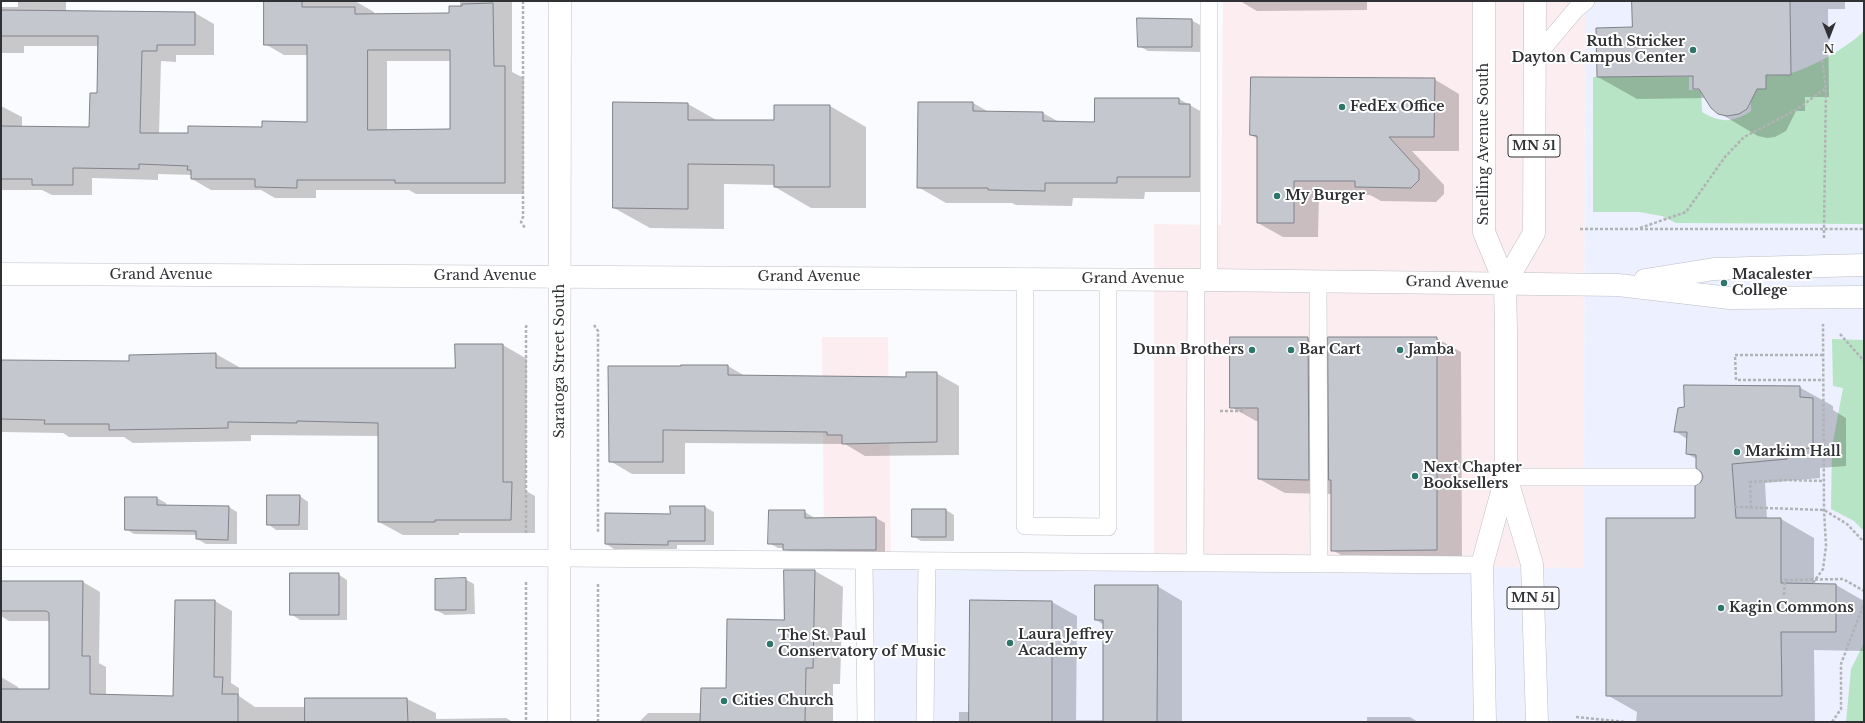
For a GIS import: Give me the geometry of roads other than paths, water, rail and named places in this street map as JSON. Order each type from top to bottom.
[{"type":"main road","name":"Saratoga Street South","points":[[559,722],[560,1]]},
{"type":"main road","name":"Snelling Avenue South","points":[[1484,1],[1484,232],[1505,283],[1506,477],[1482,565],[1485,722]]},
{"type":"main road","name":"MN 51","points":[[1505,283],[1534,233],[1535,1]]},
{"type":"main road","name":"Grand Avenue","points":[[1618,285],[1714,269],[1864,265]]},
{"type":"main road","name":"Grand Avenue","points":[[1,274],[1025,278],[1505,283],[1618,285],[1730,298],[1864,297]]},
{"type":"main road","name":"Snelling Avenue South","points":[[1506,477],[1532,564],[1537,722]]},
{"type":"lane","points":[[1195,563],[1209,1]]},
{"type":"lane","points":[[1534,59],[1576,9],[1586,1]]},
{"type":"lane","points":[[1025,278],[1025,526],[1108,527],[1108,279]]},
{"type":"lane","points":[[1318,281],[1319,564]]},
{"type":"lane","points":[[1506,477],[1693,477]]},
{"type":"lane","points":[[1,558],[559,558],[927,562],[1482,565]]},
{"type":"lane","points":[[864,561],[866,722]]},
{"type":"lane","points":[[925,722],[927,562]]},
{"type":"place","name":"Ruth Stricker Dayton Campus Center","points":[[1693,50]]},
{"type":"place","name":"FedEx Office","points":[[1342,107]]},
{"type":"place","name":"My Burger","points":[[1277,196]]},
{"type":"place","name":"Macalester College","points":[[1724,283]]},
{"type":"place","name":"Dunn Brothers","points":[[1252,350]]},
{"type":"place","name":"Bar Cart","points":[[1291,350]]},
{"type":"place","name":"Jamba","points":[[1400,350]]},
{"type":"place","name":"Markim Hall","points":[[1737,452]]},
{"type":"place","name":"Next Chapter Booksellers","points":[[1415,476]]},
{"type":"place","name":"Kagin Commons","points":[[1721,608]]},
{"type":"place","name":"Laura Jeffrey Academy","points":[[1010,643]]},
{"type":"place","name":"The St. Paul Conservatory of Music","points":[[770,644]]},
{"type":"place","name":"Cities Church","points":[[724,701]]}]
